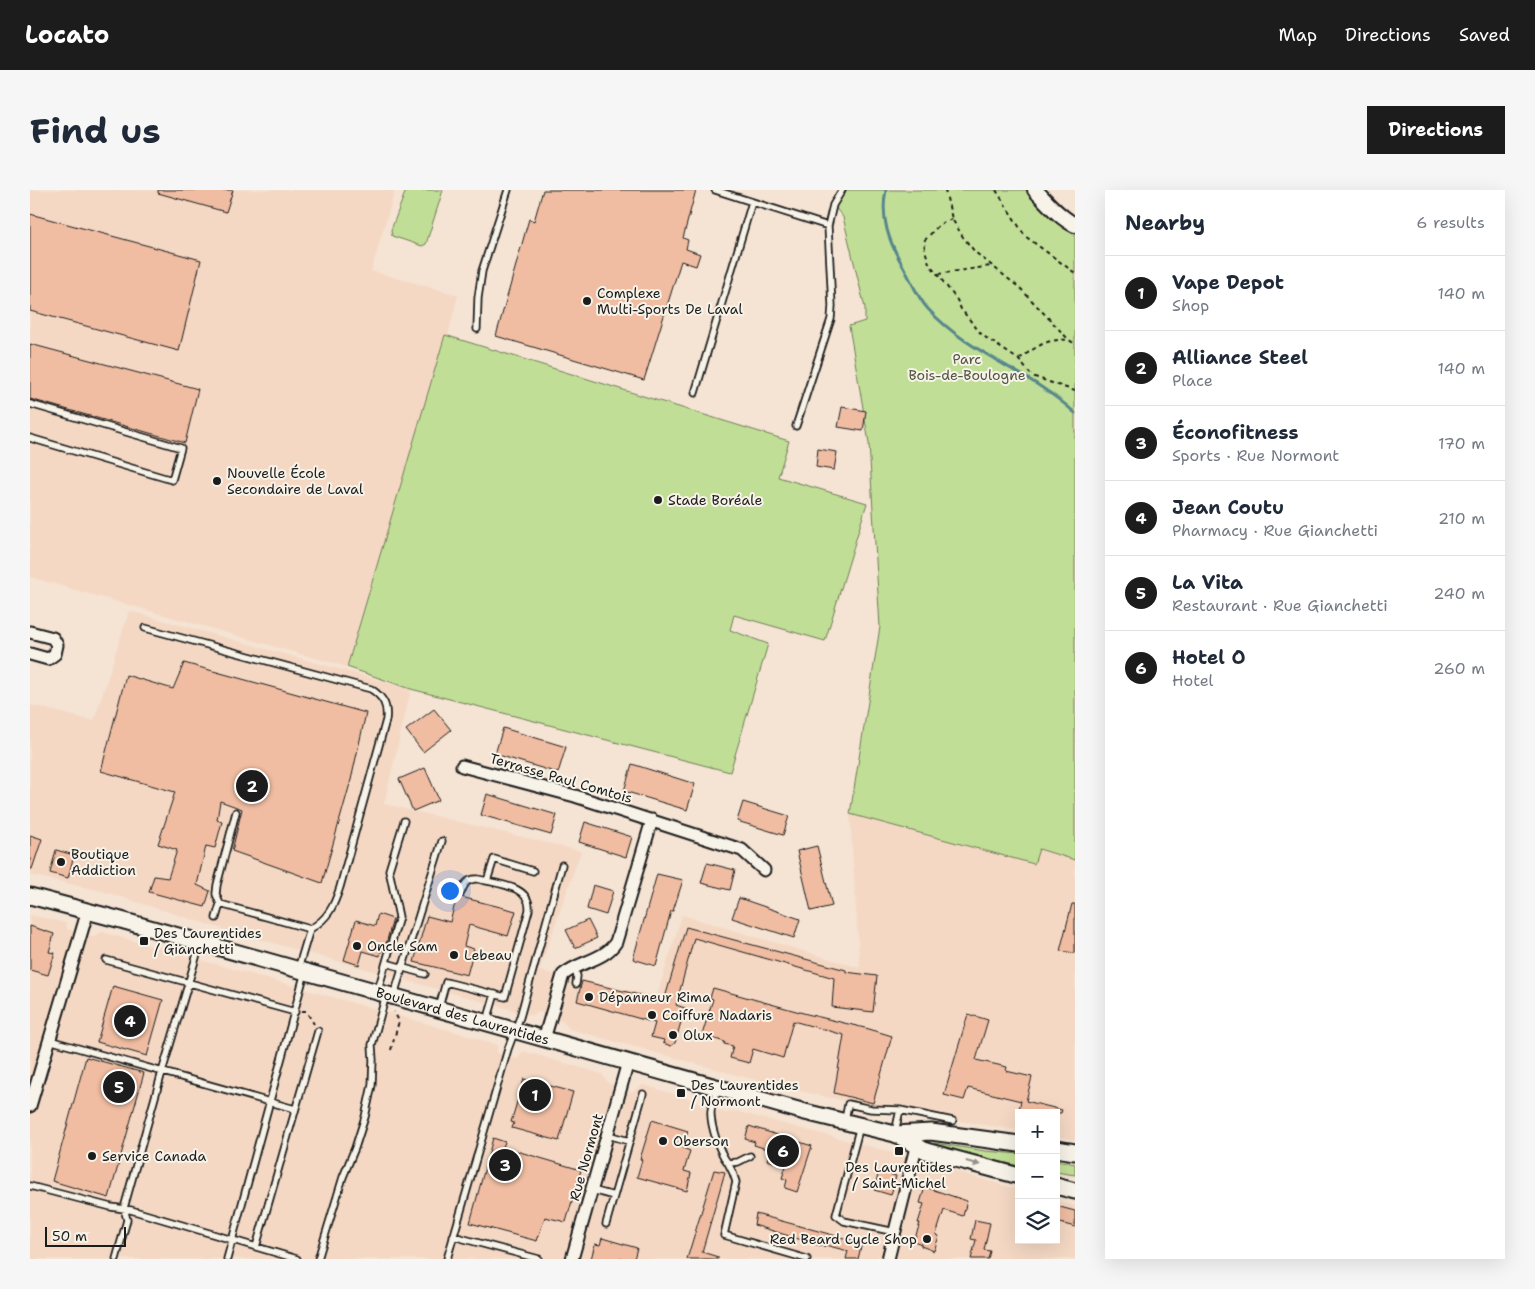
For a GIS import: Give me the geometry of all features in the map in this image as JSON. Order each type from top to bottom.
[{"type":"main road","name":"Boulevard des Laurentides","points":[[30,896],[88,910],[302,971],[388,999],[438,1009],[717,1088],[860,1126],[918,1139],[931,1132],[1015,1143]]},
{"type":"main road","name":"Boulevard des Laurentides","points":[[918,1139],[926,1151],[1015,1175]]},
{"type":"main road","points":[[1060,1150],[1075,1152]]},
{"type":"main road","points":[[1060,1187],[1075,1191]]},
{"type":"street","points":[[1035,190],[1047,203],[1070,223],[1075,225]]},
{"type":"street","points":[[30,632],[53,638],[57,645],[55,654],[48,659],[30,654]]},
{"type":"street","name":"Terrasse Paul Comtois","points":[[462,766],[575,796],[742,850],[764,870]]},
{"type":"street","points":[[544,1039],[560,980],[565,973],[606,953],[616,942],[652,820]]},
{"type":"street","points":[[30,1106],[35,1074],[49,1040],[88,910]]},
{"type":"street","name":"Rue Normont","points":[[572,1259],[628,1062]]},
{"type":"street","points":[[888,1259],[918,1139]]},
{"type":"lane","points":[[477,329],[478,298],[482,271],[508,190]]},
{"type":"lane","points":[[715,190],[828,226]]},
{"type":"lane","points":[[796,426],[831,319],[832,297],[828,226],[833,205],[842,190]]},
{"type":"lane","points":[[694,393],[752,202]]},
{"type":"lane","points":[[30,404],[181,448],[172,480],[30,438]]},
{"type":"lane","points":[[145,628],[371,689],[384,701],[387,710],[386,720],[340,887],[327,916],[310,929],[295,1012],[227,1259]]},
{"type":"lane","points":[[216,918],[220,904],[216,894],[217,885],[236,812]]},
{"type":"lane","points":[[388,999],[386,963],[399,917],[389,870],[404,821]]},
{"type":"lane","points":[[318,1259],[342,1177],[355,1148],[367,1109],[372,1085],[374,1060],[372,1045],[388,999],[402,968],[442,841]]},
{"type":"lane","points":[[487,881],[494,859],[534,871]]},
{"type":"lane","points":[[447,1259],[562,865]]},
{"type":"lane","points":[[438,1009],[446,982],[505,997],[529,904],[527,897],[518,890],[478,879],[466,883],[461,893]]},
{"type":"lane","points":[[220,904],[310,929]]},
{"type":"lane","points":[[116,1259],[127,1220],[124,1208],[200,942]]},
{"type":"lane","points":[[106,960],[295,1012]]},
{"type":"lane","points":[[386,963],[424,974]]},
{"type":"lane","points":[[574,968],[577,976],[576,984]]},
{"type":"lane","points":[[486,1023],[495,994]]},
{"type":"lane","points":[[256,1247],[318,1030]]},
{"type":"lane","points":[[49,1040],[295,1110]]},
{"type":"lane","points":[[717,1088],[711,1112],[712,1119],[721,1151],[734,1173],[736,1182],[724,1235],[807,1259]]},
{"type":"lane","points":[[606,1224],[643,1094]]},
{"type":"lane","points":[[845,1122],[848,1104],[871,1109],[900,1110],[953,1121]]},
{"type":"lane","points":[[895,1134],[900,1110]]},
{"type":"lane","points":[[860,1126],[835,1211],[844,1221],[894,1232]]},
{"type":"lane","points":[[608,1135],[630,1141]]},
{"type":"lane","points":[[728,1163],[738,1162],[750,1156]]},
{"type":"lane","points":[[30,1186],[111,1207],[124,1208],[297,1259]]},
{"type":"lane","points":[[592,1190],[614,1196]]},
{"type":"lane","points":[[453,1236],[539,1259]]},
{"type":"path","points":[[945,190],[952,219],[975,252],[1021,289],[1075,344]]},
{"type":"path","points":[[996,190],[1025,236],[1075,274]]},
{"type":"path","points":[[952,219],[940,224],[924,241],[929,263],[961,310],[982,335],[1019,360],[1032,376],[1075,391]]},
{"type":"path","points":[[938,274],[992,266]]},
{"type":"path","points":[[1019,360],[1030,351],[1054,339],[1069,340]]},
{"type":"path","points":[[388,999],[398,1021],[391,1050]]},
{"type":"path","points":[[303,1010],[306,1011],[318,1030]]},
{"type":"shaded area","name":"Nouvelle École Secondaire de Laval","points":[[30,190],[395,190],[371,271],[458,295],[435,386],[347,667],[30,577]]},
{"type":"shaded area","points":[[129,611],[411,689],[384,804],[581,851],[539,971],[657,996],[682,915],[860,968],[850,814],[1034,861],[1039,849],[1075,860],[1075,1140],[1060,1137],[1060,1109],[1015,1109],[1015,1129],[892,1111],[781,1087],[570,1029],[562,1021],[539,1012],[530,1015],[216,927],[102,891],[30,875],[30,705],[94,721]]},
{"type":"shaded area","points":[[30,915],[66,923],[67,929],[93,937],[102,932],[452,1031],[497,1045],[497,1053],[518,1059],[523,1051],[602,1074],[608,1083],[632,1092],[643,1085],[697,1101],[702,1107],[726,1113],[735,1111],[898,1154],[1015,1189],[1015,1244],[1060,1244],[1060,1202],[1075,1206],[1075,1259],[890,1259],[878,1256],[877,1259],[30,1259]]},
{"type":"green space","points":[[406,190],[443,190],[426,244],[422,246],[392,236],[391,230]]},
{"type":"green space","name":"Parc Bois-de-Boulogne","points":[[842,190],[1035,190],[1075,225],[1075,860],[1039,849],[1034,864],[850,814],[880,627],[869,443],[849,326],[865,321],[865,308],[843,217],[833,205]]},
{"type":"green space","points":[[445,335],[789,441],[778,477],[867,503],[825,641],[734,615],[730,630],[768,644],[730,772],[411,689],[347,667]]},
{"type":"green space","points":[[934,1143],[1015,1154],[1015,1165],[933,1146]]},
{"type":"green space","points":[[1060,1161],[1075,1164],[1075,1175],[1060,1173]]},
{"type":"building","points":[[158,190],[233,190],[226,212],[158,193]]},
{"type":"building","name":"Complexe Multi-Sports De Laval","points":[[543,190],[696,190],[683,238],[688,240],[686,249],[700,254],[696,266],[681,261],[644,380],[496,336],[529,219],[534,221]]},
{"type":"building","points":[[30,214],[201,260],[179,351],[30,311]]},
{"type":"building","points":[[30,344],[198,389],[185,443],[30,399]]},
{"type":"building","points":[[842,407],[866,411],[863,431],[838,427]]},
{"type":"building","points":[[818,449],[837,452],[834,470],[816,467]]},
{"type":"building","points":[[184,663],[366,713],[351,780],[322,883],[232,851],[242,809],[220,801],[217,820],[222,822],[215,848],[206,846],[197,885],[210,891],[205,907],[149,892],[154,876],[168,878],[177,850],[158,844],[175,792],[101,771],[126,675],[173,689]]},
{"type":"building","points":[[434,709],[451,730],[423,752],[406,730]]},
{"type":"building","points":[[503,728],[566,747],[558,773],[495,754]]},
{"type":"building","points":[[632,764],[695,784],[687,810],[624,791]]},
{"type":"building","points":[[425,768],[439,800],[413,811],[399,779]]},
{"type":"building","points":[[487,794],[557,815],[551,835],[481,815]]},
{"type":"building","points":[[743,802],[789,816],[783,835],[737,821]]},
{"type":"building","points":[[585,822],[632,837],[626,857],[579,842]]},
{"type":"building","points":[[30,835],[42,839],[32,869],[30,869]]},
{"type":"building","points":[[817,846],[832,906],[811,911],[797,851]]},
{"type":"building","points":[[56,850],[74,855],[68,878],[50,873]]},
{"type":"building","points":[[707,863],[735,870],[730,890],[701,883]]},
{"type":"building","points":[[657,874],[683,880],[673,911],[671,911],[656,966],[633,959]]},
{"type":"building","points":[[593,885],[613,891],[606,915],[587,909]]},
{"type":"building","points":[[457,896],[516,911],[508,936],[469,925],[464,946],[474,949],[467,975],[414,962],[427,916],[450,922]]},
{"type":"building","points":[[739,898],[800,919],[794,938],[732,918]]},
{"type":"building","points":[[1072,904],[1075,904],[1075,953],[1060,951]]},
{"type":"building","points":[[378,914],[393,919],[384,951],[381,950],[380,956],[363,951],[359,965],[344,960],[356,920],[375,926]]},
{"type":"building","points":[[588,920],[597,938],[575,948],[566,930]]},
{"type":"building","points":[[30,926],[54,934],[49,952],[55,953],[48,975],[30,970]]},
{"type":"building","points":[[686,927],[846,970],[846,972],[877,976],[873,1012],[832,1007],[834,978],[694,938],[676,1005],[685,1008],[675,1043],[671,1046],[663,1043],[664,1040],[651,1037],[655,1023],[577,1001],[582,981],[664,1001]]},
{"type":"building","points":[[113,986],[163,1000],[147,1056],[97,1042]]},
{"type":"building","points":[[713,988],[892,1036],[873,1103],[834,1093],[844,1035],[793,1021],[783,1058],[753,1049],[749,1063],[730,1058],[733,1046],[702,1035],[713,999],[710,998]]},
{"type":"building","points":[[968,1014],[988,1020],[976,1060],[1007,1067],[1006,1071],[1032,1077],[1026,1101],[1058,1109],[1019,1109],[1021,1101],[968,1088],[964,1100],[944,1095]]},
{"type":"building","points":[[86,1057],[144,1073],[109,1198],[52,1181]]},
{"type":"building","points":[[524,1079],[573,1092],[559,1141],[512,1128],[514,1123],[511,1122]]},
{"type":"building","points":[[652,1120],[688,1131],[683,1148],[690,1151],[684,1171],[691,1173],[687,1191],[637,1177],[642,1160],[640,1159]]},
{"type":"building","points":[[749,1126],[812,1146],[797,1192],[785,1188],[787,1180],[782,1178],[786,1166],[767,1160],[770,1150],[754,1145],[755,1142],[745,1139]]},
{"type":"building","points":[[493,1138],[505,1142],[503,1147],[581,1170],[566,1222],[545,1217],[537,1241],[470,1223]]},
{"type":"building","points":[[714,1170],[725,1172],[702,1252],[718,1257],[718,1259],[687,1259]]},
{"type":"building","points":[[879,1171],[896,1176],[891,1195],[874,1190]]},
{"type":"building","points":[[925,1187],[967,1201],[963,1216],[944,1210],[936,1235],[939,1236],[934,1251],[914,1241],[924,1204],[920,1203]]},
{"type":"building","points":[[1060,1207],[1075,1211],[1075,1227],[1060,1223]]},
{"type":"building","points":[[756,1214],[862,1243],[858,1259],[846,1259],[848,1251],[825,1245],[824,1247],[754,1225]]},
{"type":"building","points":[[975,1220],[990,1223],[984,1250],[990,1251],[988,1259],[971,1259],[976,1240],[971,1239]]},
{"type":"building","points":[[602,1238],[637,1248],[634,1259],[591,1259],[595,1244],[600,1245]]},
{"type":"waterway","points":[[886,190],[884,210],[890,239],[917,294],[928,309],[944,325],[962,338],[1039,386],[1075,413]]},
{"type":"place","name":"Complexe Multi-Sports De Laval","points":[[587,301]]},
{"type":"place","name":"Nouvelle École Secondaire de Laval","points":[[217,481]]},
{"type":"place","name":"Stade Boréale","points":[[658,500]]},
{"type":"place","name":"Alliance Steel","points":[[252,786]]},
{"type":"place","name":"Boutique Addiction","points":[[61,862]]},
{"type":"place","name":"Des Laurentides / Gianchetti","points":[[144,941]]},
{"type":"place","name":"Oncle Sam","points":[[357,946]]},
{"type":"place","name":"Lebeau","points":[[454,955]]},
{"type":"place","name":"Dépanneur Rima","points":[[589,997]]},
{"type":"place","name":"Coiffure Nadaris","points":[[652,1015]]},
{"type":"place","name":"Jean Coutu","points":[[130,1021]]},
{"type":"place","name":"Olux","points":[[673,1035]]},
{"type":"place","name":"La Vita","points":[[119,1087]]},
{"type":"place","name":"Des Laurentides / Normont","points":[[681,1093]]},
{"type":"place","name":"Vape Depot","points":[[535,1095]]},
{"type":"place","name":"Oberson","points":[[663,1141]]},
{"type":"place","name":"Hotel O","points":[[783,1151]]},
{"type":"place","name":"Des Laurentides / Saint-Michel","points":[[899,1151]]},
{"type":"place","name":"Service Canada","points":[[92,1156]]},
{"type":"place","name":"Éconofitness","points":[[505,1165]]},
{"type":"place","name":"Red Beard Cycle Shop","points":[[927,1239]]}]
